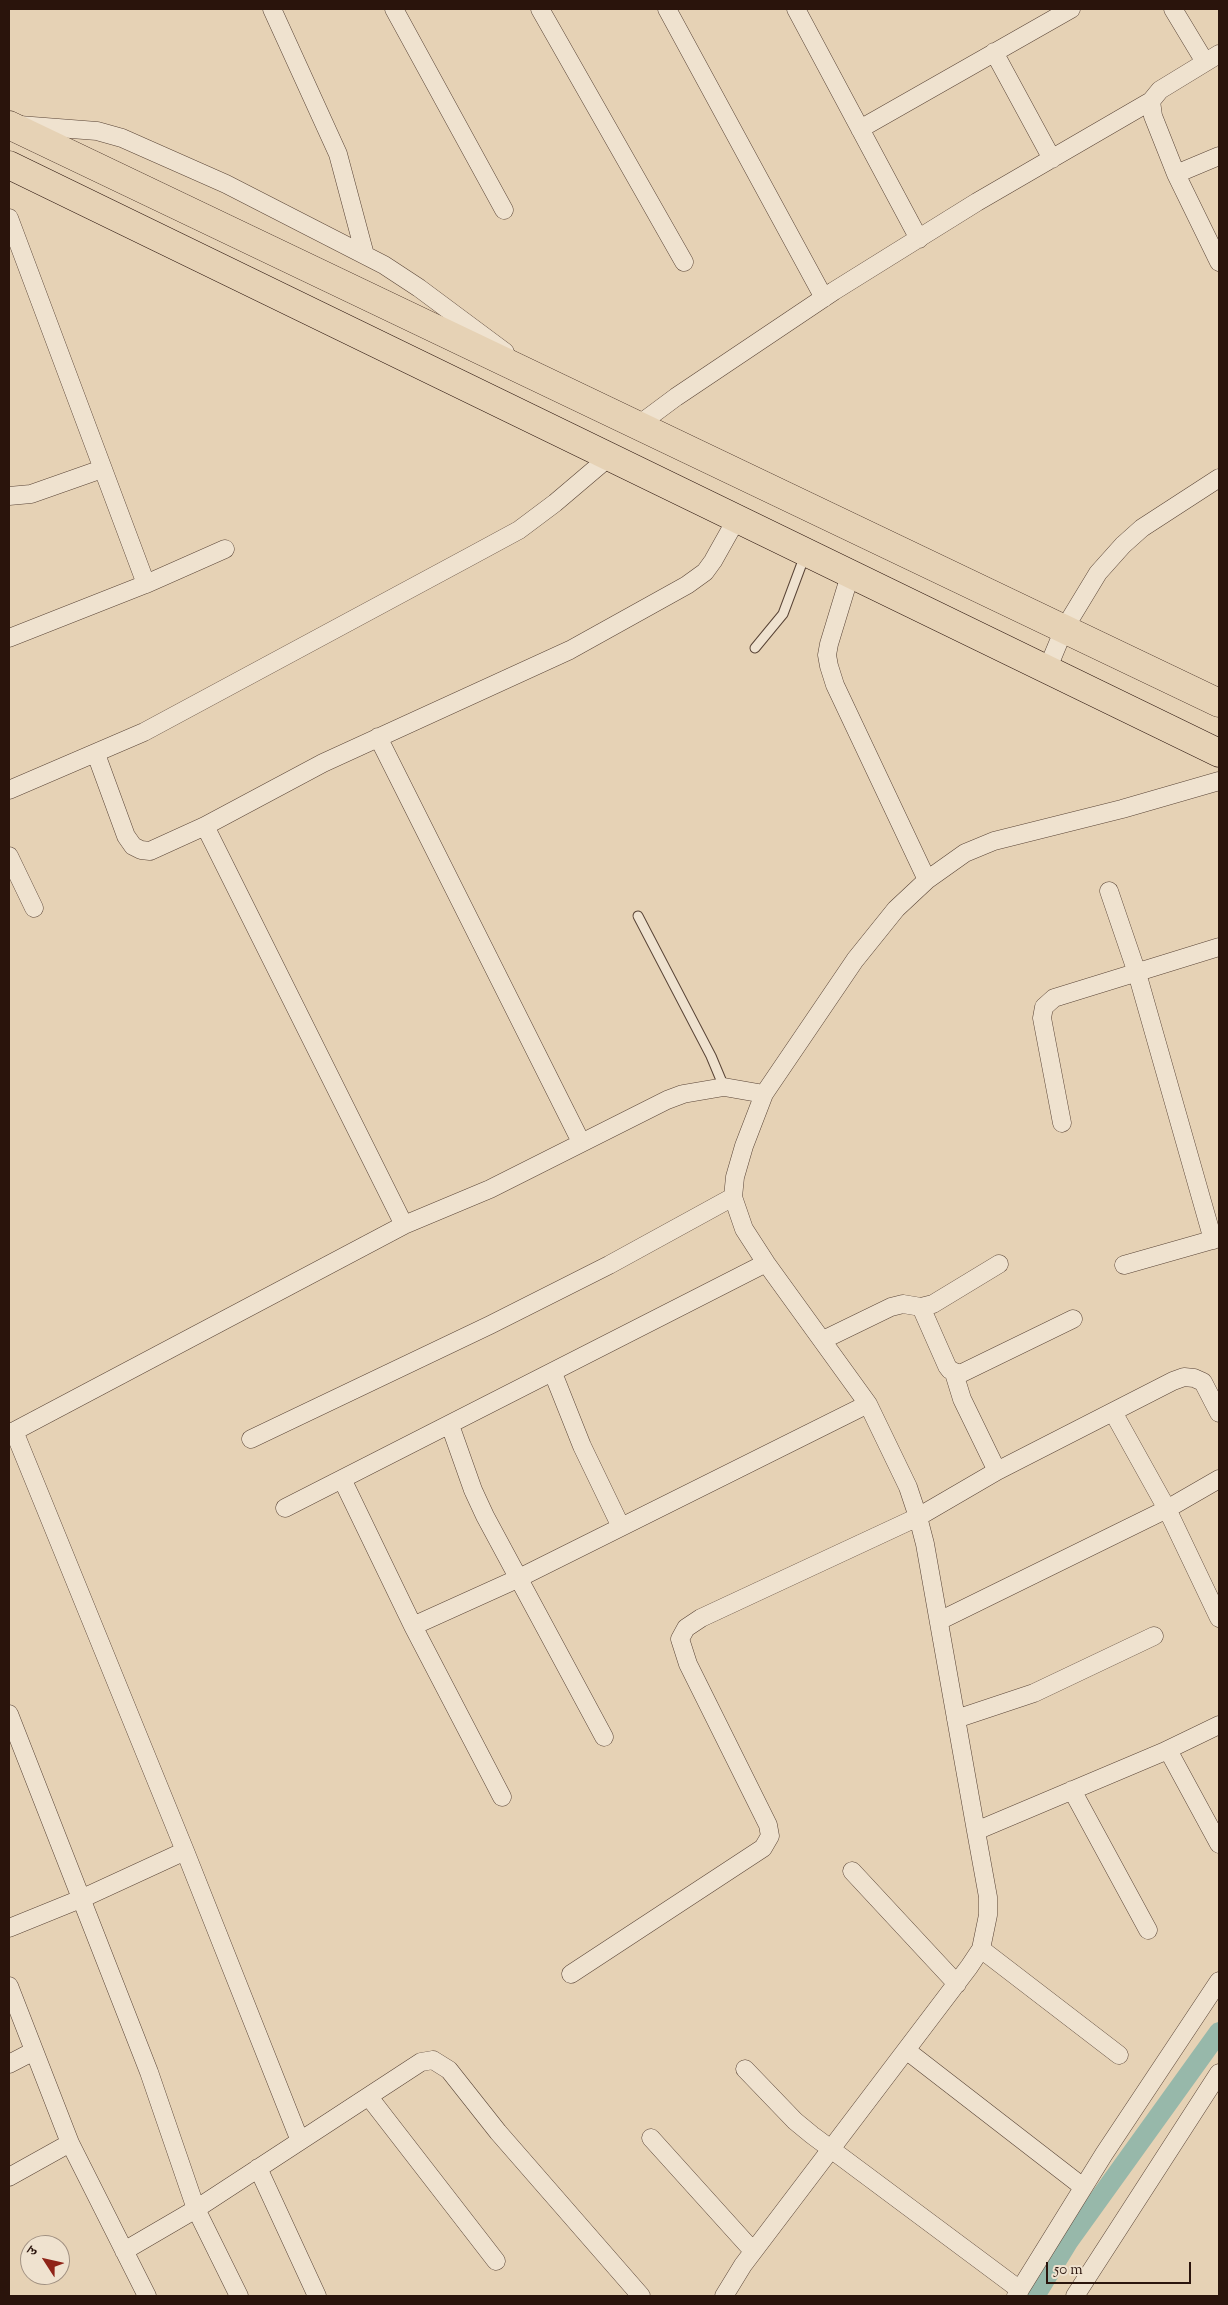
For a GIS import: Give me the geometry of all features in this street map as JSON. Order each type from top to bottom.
[{"type":"highway","points":[[9,125],[1219,703]]},
{"type":"highway","points":[[9,165],[608,458],[1219,753]]},
{"type":"street","points":[[272,9],[338,154],[365,255]]},
{"type":"street","points":[[394,9],[504,210]]},
{"type":"street","points":[[540,9],[684,262]]},
{"type":"street","points":[[667,9],[824,298]]},
{"type":"street","points":[[796,9],[919,239]]},
{"type":"street","points":[[860,129],[1071,9]]},
{"type":"street","points":[[637,426],[676,397],[824,298],[919,239],[1151,101],[1160,90],[1212,58],[1173,9]]},
{"type":"street","points":[[994,52],[1052,159]]},
{"type":"street","points":[[1151,101],[1153,116],[1176,174],[1219,262]]},
{"type":"street","points":[[9,125],[97,131],[122,138],[226,184],[365,255],[419,288],[547,383]]},
{"type":"street","points":[[1176,174],[1219,156]]},
{"type":"street","points":[[9,218],[146,584]]},
{"type":"street","points":[[9,790],[96,754],[208,698],[519,530],[555,503],[608,458]]},
{"type":"street","points":[[9,496],[31,494],[102,469]]},
{"type":"street","points":[[1047,670],[1064,629],[1098,573],[1122,545],[1142,528],[1219,478]]},
{"type":"street","points":[[96,754],[126,836],[133,846],[141,850],[150,851],[205,826],[323,763],[570,650],[687,584],[705,572],[736,520]]},
{"type":"street","points":[[9,638],[146,584],[225,549]]},
{"type":"street","points":[[850,575],[829,644],[827,655],[829,666],[839,694],[926,880]]},
{"type":"street","points":[[378,737],[581,1142]]},
{"type":"street","points":[[724,2296],[753,2251],[957,1984],[981,1949],[988,1915],[988,1897],[939,1621],[918,1517],[900,1470],[868,1404],[766,1263],[744,1229],[733,1197],[735,1177],[744,1146],[764,1094],[854,960],[896,909],[926,880],[965,854],[994,841],[1122,809],[1219,781]]},
{"type":"street","points":[[205,826],[404,1225]]},
{"type":"street","points":[[9,856],[34,908]]},
{"type":"street","points":[[1109,891],[1137,973],[1216,1239],[1124,1265]]},
{"type":"street","points":[[1062,1123],[1042,1018],[1044,1007],[1054,998],[1219,947]]},
{"type":"street","points":[[300,2141],[185,1851],[11,1432],[404,1225],[490,1189],[667,1100],[683,1094],[724,1087],[764,1094]]},
{"type":"street","points":[[251,1439],[490,1325],[609,1265],[733,1197]]},
{"type":"street","points":[[286,1508],[554,1373],[766,1263]]},
{"type":"street","points":[[823,1340],[891,1307],[903,1304],[921,1307],[932,1304],[999,1264]]},
{"type":"street","points":[[921,1307],[947,1366],[954,1373],[962,1399],[996,1470]]},
{"type":"street","points":[[954,1373],[966,1372],[1073,1319]]},
{"type":"street","points":[[554,1373],[582,1446],[621,1527]]},
{"type":"street","points":[[571,1974],[763,1848],[770,1836],[768,1825],[688,1664],[680,1639],[686,1628],[701,1618],[918,1517],[996,1470],[1184,1377],[1194,1378],[1203,1382],[1219,1413]]},
{"type":"street","points":[[413,1626],[517,1579],[868,1404]]},
{"type":"street","points":[[1112,1412],[1167,1509],[1219,1618]]},
{"type":"street","points":[[450,1425],[473,1490],[517,1579],[604,1737]]},
{"type":"street","points":[[342,1479],[413,1626],[502,1797]]},
{"type":"street","points":[[939,1621],[1167,1509],[1219,1479]]},
{"type":"street","points":[[956,1719],[1034,1693],[1154,1636]]},
{"type":"street","points":[[9,1714],[83,1898],[149,2072],[196,2210],[239,2296]]},
{"type":"street","points":[[976,1831],[1168,1750],[1219,1725]]},
{"type":"street","points":[[1168,1750],[1219,1844]]},
{"type":"street","points":[[1072,1790],[1148,1930]]},
{"type":"street","points":[[9,1928],[83,1898],[185,1851]]},
{"type":"street","points":[[852,1871],[957,1984]]},
{"type":"street","points":[[981,1949],[1119,2055]]},
{"type":"street","points":[[745,2068],[795,2121],[1018,2293],[1083,2188],[1219,1982]]},
{"type":"street","points":[[9,1986],[70,2143],[147,2296]]},
{"type":"street","points":[[9,2064],[34,2050]]},
{"type":"street","points":[[906,2050],[1083,2188]]},
{"type":"street","points":[[124,2251],[196,2210],[421,2062],[433,2060],[440,2063],[641,2296]]},
{"type":"street","points":[[1076,2296],[1219,2073]]},
{"type":"street","points":[[369,2097],[496,2261]]},
{"type":"street","points":[[650,2138],[753,2251]]},
{"type":"street","points":[[9,2177],[70,2143]]},
{"type":"street","points":[[258,2168],[317,2296]]},
{"type":"lane","points":[[755,648],[783,614],[805,553]]},
{"type":"lane","points":[[638,916],[711,1056],[724,1087]]},
{"type":"waterway","points":[[1035,2296],[1068,2242],[1219,2032]]}]
